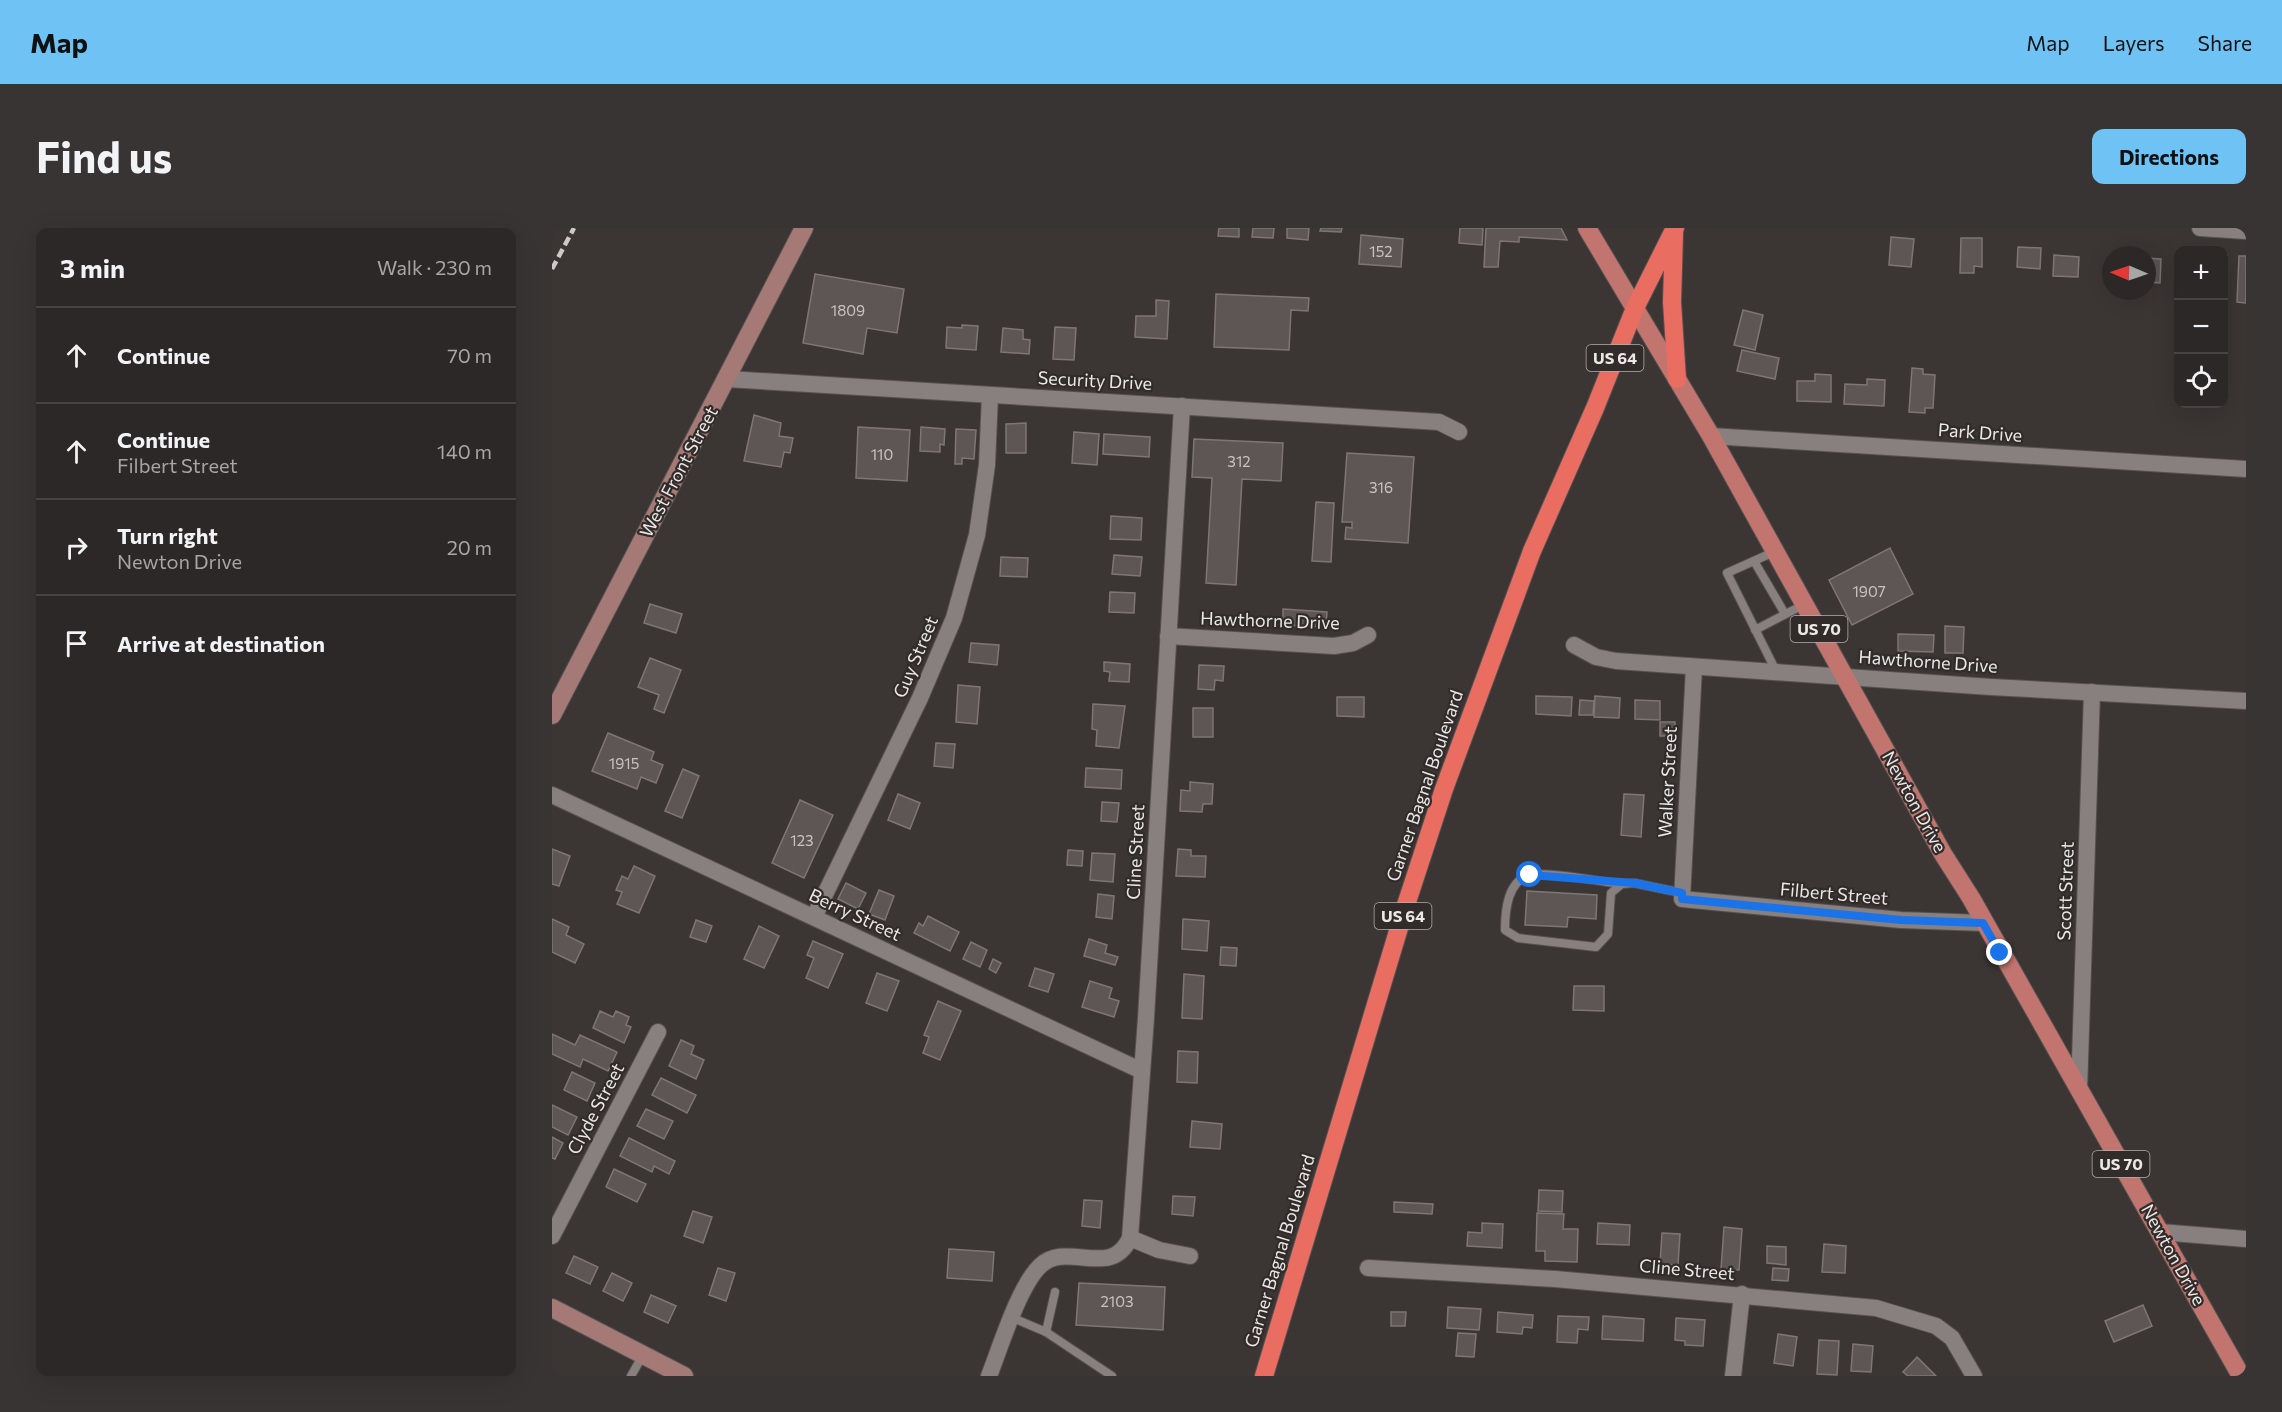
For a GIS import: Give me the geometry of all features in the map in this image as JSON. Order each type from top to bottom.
[{"type":"highway","name":"Garner Bagnal Boulevard","points":[[1264,1376],[1405,908],[1444,789],[1532,551],[1595,408],[1635,308],[1675,228]]},
{"type":"highway","points":[[1675,228],[1671,302],[1677,379]]},
{"type":"main road","name":"West Front Street","points":[[552,715],[804,228]]},
{"type":"main road","name":"Newton Drive","points":[[1587,228],[1711,435],[1983,923],[2241,1376]]},
{"type":"main road","points":[[552,1308],[684,1376]]},
{"type":"street","points":[[2200,228],[2246,231]]},
{"type":"street","name":"Security Drive","points":[[727,379],[1439,422],[1459,432]]},
{"type":"street","name":"Guy Street","points":[[814,917],[921,698],[954,618],[977,535],[987,465],[990,395]]},
{"type":"street","name":"Cline Street","points":[[1130,1238],[1182,406]]},
{"type":"street","name":"Park Drive","points":[[1711,435],[2246,469]]},
{"type":"street","name":"Hawthorne Drive","points":[[1168,636],[1334,646],[1353,643],[1368,635]]},
{"type":"street","name":"Hawthorne Drive","points":[[1574,645],[1596,657],[1616,661],[2246,701]]},
{"type":"street","name":"Walker Street","points":[[1682,896],[1694,667]]},
{"type":"street","name":"Scott Street","points":[[2079,1091],[2092,693]]},
{"type":"street","name":"Berry Street","points":[[552,795],[1142,1071]]},
{"type":"street","name":"Filbert Street","points":[[1682,896],[1901,920],[1983,923]]},
{"type":"street","name":"Clyde Street","points":[[552,1236],[658,1032]]},
{"type":"street","points":[[2160,1232],[2246,1239]]},
{"type":"street","points":[[989,1376],[1025,1289],[1040,1266],[1055,1257],[1113,1258],[1124,1250],[1130,1238],[1159,1250],[1190,1256]]},
{"type":"street","name":"Cline Street","points":[[1368,1268],[1555,1279],[1742,1294],[1876,1308],[1915,1317],[1936,1326],[1953,1338],[1974,1376]]},
{"type":"street","points":[[1733,1376],[1742,1294]]},
{"type":"lane","points":[[1776,551],[1727,573],[1777,672]]},
{"type":"lane","points":[[1754,561],[1785,614]]},
{"type":"lane","points":[[1755,630],[1805,604]]},
{"type":"lane","points":[[1622,884],[1611,893],[1608,934],[1596,947],[1518,938],[1505,930],[1505,908],[1516,884],[1530,875],[1622,884],[1634,883],[1682,896]]},
{"type":"lane","points":[[1046,1332],[1055,1292]]},
{"type":"lane","points":[[1013,1318],[1046,1332],[1112,1376]]},
{"type":"lane","points":[[632,1376],[643,1355]]},
{"type":"building","points":[[1219,228],[1239,228],[1239,237],[1218,236]]},
{"type":"building","points":[[1253,228],[1274,228],[1273,238],[1252,237]]},
{"type":"building","points":[[1287,228],[1309,228],[1308,240],[1287,238]]},
{"type":"building","points":[[1321,228],[1342,228],[1341,232],[1320,231]]},
{"type":"building","points":[[1460,228],[1483,228],[1482,245],[1459,243]]},
{"type":"building","points":[[1486,228],[1561,228],[1567,240],[1519,237],[1519,242],[1500,241],[1498,267],[1484,267]]},
{"type":"building","points":[[1361,235],[1403,239],[1401,267],[1359,264]]},
{"type":"building","points":[[1891,237],[1914,239],[1911,267],[1889,265]]},
{"type":"building","points":[[1961,238],[1982,238],[1982,267],[1974,266],[1974,273],[1960,273]]},
{"type":"building","points":[[2018,247],[2041,248],[2040,269],[2017,267]]},
{"type":"building","points":[[2054,255],[2079,257],[2078,277],[2053,276]]},
{"type":"building","points":[[2239,256],[2246,256],[2246,303],[2237,302]]},
{"type":"building","points":[[2156,259],[2161,259],[2160,283],[2156,283]]},
{"type":"building","points":[[815,274],[904,289],[897,333],[867,328],[863,354],[803,343]]},
{"type":"building","points":[[1216,294],[1309,298],[1308,311],[1291,310],[1289,350],[1214,347]]},
{"type":"building","points":[[1156,300],[1169,301],[1167,339],[1135,337],[1136,316],[1156,316]]},
{"type":"building","points":[[1743,310],[1763,315],[1755,350],[1734,345]]},
{"type":"building","points":[[962,325],[978,326],[976,350],[946,348],[947,327],[962,328]]},
{"type":"building","points":[[1055,327],[1076,328],[1074,360],[1053,359]]},
{"type":"building","points":[[1003,328],[1023,330],[1023,339],[1030,340],[1029,354],[1001,352]]},
{"type":"building","points":[[1742,350],[1779,358],[1775,379],[1737,371]]},
{"type":"building","points":[[1912,368],[1923,369],[1923,374],[1935,375],[1933,408],[1925,408],[1925,413],[1909,412]]},
{"type":"building","points":[[1815,374],[1831,375],[1831,402],[1797,401],[1797,381],[1815,381]]},
{"type":"building","points":[[1867,379],[1885,380],[1884,406],[1844,404],[1845,384],[1867,385]]},
{"type":"building","points":[[754,415],[781,423],[779,436],[793,438],[790,453],[784,452],[781,467],[744,461]]},
{"type":"building","points":[[1026,423],[1026,453],[1006,453],[1006,424]]},
{"type":"building","points":[[858,427],[910,430],[907,481],[856,478]]},
{"type":"building","points":[[921,427],[945,429],[944,445],[940,444],[940,452],[920,451]]},
{"type":"building","points":[[956,429],[976,430],[974,459],[962,458],[962,464],[955,464]]},
{"type":"building","points":[[1074,432],[1099,434],[1097,465],[1072,463]]},
{"type":"building","points":[[1104,434],[1150,437],[1149,457],[1103,454]]},
{"type":"building","points":[[1194,439],[1283,443],[1281,481],[1242,479],[1236,585],[1206,583],[1212,478],[1192,477]]},
{"type":"building","points":[[1347,453],[1414,457],[1408,543],[1345,539],[1346,527],[1352,528],[1352,522],[1342,522]]},
{"type":"building","points":[[1316,502],[1334,503],[1331,562],[1312,561]]},
{"type":"building","points":[[1111,516],[1142,518],[1141,540],[1110,539]]},
{"type":"building","points":[[1890,548],[1913,594],[1852,625],[1829,580]]},
{"type":"building","points":[[1114,555],[1142,557],[1140,576],[1112,574]]},
{"type":"building","points":[[1001,557],[1028,558],[1027,577],[1000,576]]},
{"type":"building","points":[[1110,592],[1135,593],[1134,613],[1109,612]]},
{"type":"building","points":[[650,604],[682,614],[676,633],[644,623]]},
{"type":"building","points":[[1283,609],[1327,612],[1326,627],[1283,625]]},
{"type":"building","points":[[1945,626],[1964,627],[1963,653],[1945,653]]},
{"type":"building","points":[[1898,634],[1934,635],[1933,652],[1898,651]]},
{"type":"building","points":[[971,643],[999,645],[997,665],[969,662]]},
{"type":"building","points":[[650,658],[681,670],[664,713],[654,709],[659,695],[638,687]]},
{"type":"building","points":[[1104,662],[1130,664],[1129,682],[1109,681],[1110,672],[1104,671]]},
{"type":"building","points":[[1199,665],[1224,666],[1223,681],[1215,680],[1214,690],[1198,689]]},
{"type":"building","points":[[958,685],[980,687],[977,724],[956,722]]},
{"type":"building","points":[[1536,696],[1572,697],[1571,716],[1536,714]]},
{"type":"building","points":[[1595,696],[1620,698],[1619,718],[1594,717]]},
{"type":"building","points":[[1337,697],[1364,697],[1364,717],[1337,716]]},
{"type":"building","points":[[1580,700],[1594,701],[1593,715],[1579,715]]},
{"type":"building","points":[[1635,700],[1660,701],[1660,720],[1635,719]]},
{"type":"building","points":[[1093,704],[1125,706],[1119,748],[1096,746],[1097,730],[1092,729]]},
{"type":"building","points":[[1193,708],[1213,708],[1213,737],[1193,737]]},
{"type":"building","points":[[1660,722],[1675,722],[1675,736],[1660,736]]},
{"type":"building","points":[[608,733],[654,752],[651,760],[663,765],[656,783],[641,777],[637,789],[592,771]]},
{"type":"building","points":[[936,743],[955,744],[953,768],[934,766]]},
{"type":"building","points":[[1086,768],[1122,770],[1121,789],[1085,787]]},
{"type":"building","points":[[683,769],[699,776],[682,818],[665,811]]},
{"type":"building","points":[[1190,782],[1213,784],[1212,804],[1203,804],[1202,812],[1180,811],[1181,790],[1190,791]]},
{"type":"building","points":[[898,794],[920,803],[910,829],[888,820]]},
{"type":"building","points":[[1624,794],[1644,795],[1641,837],[1621,835]]},
{"type":"building","points":[[800,800],[833,815],[804,878],[772,863]]},
{"type":"building","points":[[1102,802],[1119,803],[1117,822],[1101,821]]},
{"type":"building","points":[[552,849],[570,856],[559,886],[552,884]]},
{"type":"building","points":[[1178,849],[1191,850],[1191,856],[1206,856],[1205,877],[1176,876]]},
{"type":"building","points":[[1068,850],[1083,851],[1082,866],[1067,865]]},
{"type":"building","points":[[1092,853],[1115,854],[1113,882],[1090,880]]},
{"type":"building","points":[[634,866],[655,876],[639,913],[617,904],[622,892],[616,890],[622,876],[628,879]]},
{"type":"building","points":[[846,883],[866,893],[858,909],[838,899]]},
{"type":"building","points":[[879,890],[894,896],[885,920],[869,914]]},
{"type":"building","points":[[1527,891],[1597,895],[1596,919],[1568,917],[1567,927],[1525,925]]},
{"type":"building","points":[[1098,894],[1114,896],[1112,919],[1096,917]]},
{"type":"building","points":[[928,916],[959,932],[950,951],[914,933],[919,923],[923,926]]},
{"type":"building","points":[[552,919],[569,927],[566,935],[584,944],[575,963],[552,952]]},
{"type":"building","points":[[1183,919],[1209,921],[1207,951],[1182,949]]},
{"type":"building","points":[[696,920],[712,926],[706,942],[690,937]]},
{"type":"building","points":[[759,926],[779,936],[764,968],[744,959]]},
{"type":"building","points":[[1089,939],[1107,945],[1105,953],[1118,957],[1115,965],[1084,956]]},
{"type":"building","points":[[813,941],[843,954],[828,988],[806,978],[814,958],[807,955]]},
{"type":"building","points":[[971,942],[987,950],[980,967],[963,959]]},
{"type":"building","points":[[1221,947],[1237,948],[1236,966],[1220,965]]},
{"type":"building","points":[[993,959],[1001,963],[996,973],[989,969]]},
{"type":"building","points":[[1035,968],[1054,974],[1048,992],[1029,986]]},
{"type":"building","points":[[877,973],[899,981],[887,1011],[866,1003]]},
{"type":"building","points":[[1184,974],[1204,976],[1202,1019],[1182,1018]]},
{"type":"building","points":[[1090,981],[1112,988],[1109,998],[1119,1001],[1114,1017],[1082,1007]]},
{"type":"building","points":[[1574,986],[1604,986],[1604,1011],[1573,1010]]},
{"type":"building","points":[[938,1001],[961,1011],[940,1060],[923,1053],[929,1037],[924,1035]]},
{"type":"building","points":[[600,1011],[613,1017],[616,1011],[629,1017],[626,1025],[631,1027],[624,1043],[593,1028]]},
{"type":"building","points":[[552,1034],[575,1045],[580,1035],[617,1052],[608,1071],[583,1059],[580,1067],[552,1054]]},
{"type":"building","points":[[681,1040],[694,1046],[691,1054],[704,1060],[696,1079],[669,1066]]},
{"type":"building","points":[[1178,1051],[1198,1052],[1197,1083],[1177,1082]]},
{"type":"building","points":[[572,1072],[595,1083],[587,1101],[564,1090]]},
{"type":"building","points":[[661,1078],[696,1095],[687,1113],[652,1095]]},
{"type":"building","points":[[552,1105],[577,1117],[568,1135],[552,1127]]},
{"type":"building","points":[[646,1109],[673,1121],[664,1139],[637,1126]]},
{"type":"building","points":[[1192,1121],[1222,1124],[1220,1149],[1190,1147]]},
{"type":"building","points":[[552,1137],[563,1143],[555,1159],[552,1158]]},
{"type":"building","points":[[629,1138],[675,1161],[669,1174],[654,1166],[652,1172],[620,1156]]},
{"type":"building","points":[[614,1169],[646,1184],[637,1202],[606,1187]]},
{"type":"building","points":[[1539,1190],[1563,1191],[1562,1212],[1538,1211]]},
{"type":"building","points":[[1173,1196],[1195,1197],[1193,1216],[1172,1214]]},
{"type":"building","points":[[1084,1200],[1102,1201],[1100,1228],[1082,1226]]},
{"type":"building","points":[[1394,1202],[1433,1204],[1432,1214],[1394,1212]]},
{"type":"building","points":[[693,1211],[712,1217],[703,1243],[684,1236]]},
{"type":"building","points":[[1537,1213],[1564,1214],[1563,1229],[1578,1229],[1577,1262],[1545,1261],[1545,1251],[1536,1251]]},
{"type":"building","points":[[1482,1223],[1503,1224],[1502,1248],[1467,1246],[1468,1232],[1482,1233]]},
{"type":"building","points":[[1598,1223],[1630,1225],[1629,1245],[1597,1244]]},
{"type":"building","points":[[1724,1227],[1742,1229],[1739,1270],[1721,1269]]},
{"type":"building","points":[[1662,1233],[1680,1234],[1678,1265],[1660,1264]]},
{"type":"building","points":[[1824,1244],[1846,1246],[1845,1273],[1822,1272]]},
{"type":"building","points":[[1767,1246],[1786,1247],[1786,1265],[1767,1263]]},
{"type":"building","points":[[949,1249],[994,1252],[992,1281],[947,1278]]},
{"type":"building","points":[[574,1256],[598,1267],[590,1284],[566,1273]]},
{"type":"building","points":[[718,1268],[735,1273],[726,1301],[709,1295]]},
{"type":"building","points":[[1773,1268],[1789,1269],[1788,1281],[1772,1280]]},
{"type":"building","points":[[612,1273],[632,1283],[623,1301],[603,1291]]},
{"type":"building","points":[[1079,1283],[1165,1287],[1163,1330],[1076,1325]]},
{"type":"building","points":[[651,1295],[676,1306],[668,1323],[644,1312]]},
{"type":"building","points":[[2143,1305],[2152,1326],[2114,1342],[2105,1321]]},
{"type":"building","points":[[1448,1307],[1481,1309],[1479,1330],[1447,1328]]},
{"type":"building","points":[[1391,1312],[1406,1312],[1405,1326],[1391,1326]]},
{"type":"building","points":[[1498,1312],[1533,1315],[1532,1328],[1523,1327],[1522,1334],[1497,1332]]},
{"type":"building","points":[[1558,1316],[1589,1317],[1588,1330],[1578,1329],[1577,1343],[1557,1342]]},
{"type":"building","points":[[1603,1316],[1644,1319],[1643,1341],[1602,1339]]},
{"type":"building","points":[[1676,1318],[1705,1320],[1703,1346],[1685,1345],[1685,1341],[1675,1340]]},
{"type":"building","points":[[1458,1333],[1476,1334],[1474,1357],[1456,1356]]},
{"type":"building","points":[[1778,1334],[1797,1337],[1793,1366],[1774,1363]]},
{"type":"building","points":[[1819,1340],[1839,1341],[1837,1375],[1817,1374]]},
{"type":"building","points":[[1853,1344],[1873,1346],[1871,1372],[1851,1371]]},
{"type":"building","points":[[1917,1357],[1936,1376],[1908,1376],[1903,1372]]},
{"type":"railway","points":[[552,269],[574,228]]},
{"type":"route","points":[[1530,875],[1622,884],[1634,883],[1682,893],[1682,899],[1901,920],[1983,923],[2000,953]]}]
